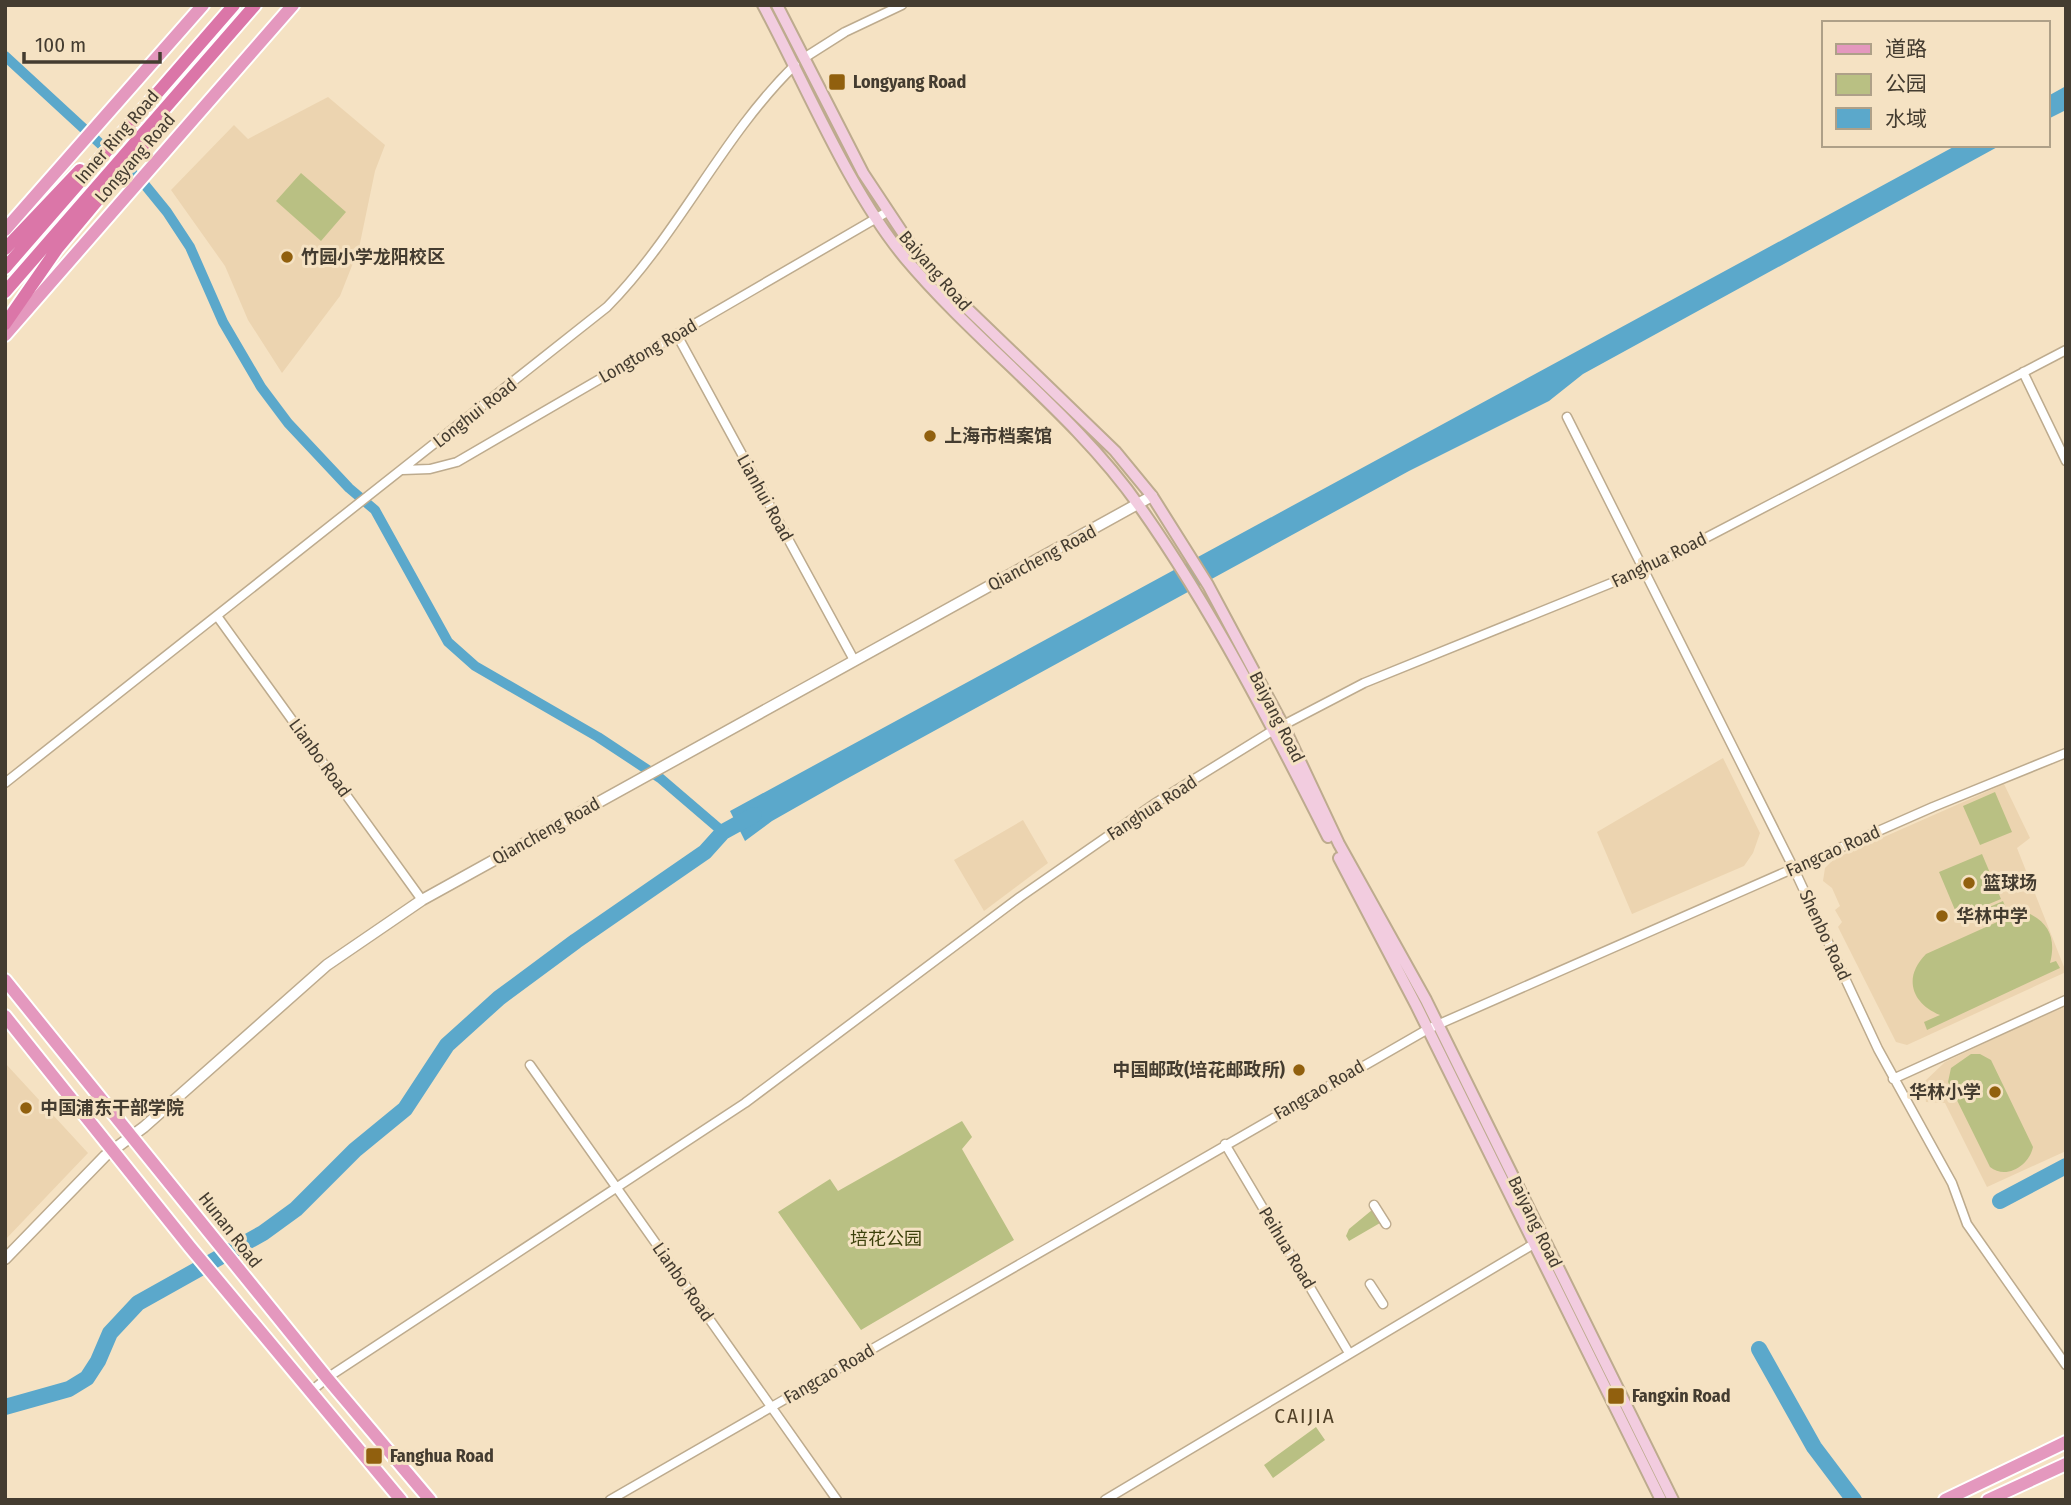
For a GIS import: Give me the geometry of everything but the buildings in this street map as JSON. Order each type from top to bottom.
[{"type":"highway","name":"Inner Ring Road","points":[[5,268],[90,165],[141,112],[234,5]]},
{"type":"highway","name":"Inner Ring Road","points":[[5,292],[108,181],[256,5]]},
{"type":"highway","points":[[5,249],[90,165]]},
{"type":"highway","points":[[5,324],[108,181]]},
{"type":"main road","points":[[5,230],[203,5]]},
{"type":"main road","name":"Longyang Road","points":[[5,335],[293,5]]},
{"type":"main road","name":"Baiyang Road","points":[[763,5],[800,62],[887,212],[948,290],[1082,417],[1152,496],[1184,545],[1283,725],[1339,844],[1433,1027],[1538,1242],[1661,1500]]},
{"type":"main road","name":"Baiyang Road","points":[[777,5],[800,62],[876,219],[904,257],[945,302],[1102,460],[1139,505],[1171,553],[1272,731],[1433,1027]]},
{"type":"main road","name":"Hunan Road","points":[[5,980],[327,1378],[430,1500]]},
{"type":"main road","points":[[5,1016],[216,1279],[401,1500]]},
{"type":"main road","name":"Baiyang Road","points":[[1538,1242],[1673,1500]]},
{"type":"main road","points":[[1945,1500],[2066,1442]]},
{"type":"main road","points":[[1988,1500],[2066,1464]]},
{"type":"street","name":"Longhui Road","points":[[5,783],[612,302],[643,266],[768,93],[800,62],[845,32],[902,5]]},
{"type":"street","name":"Longtong Road","points":[[402,470],[429,470],[457,462],[887,212]]},
{"type":"street","name":"Lianhui Road","points":[[677,335],[854,660]]},
{"type":"street","name":"Fanghua Road","points":[[310,1392],[327,1378],[618,1189],[745,1102],[1068,863],[1154,804],[1272,731],[1364,683],[1646,569],[2066,350]]},
{"type":"street","points":[[2023,372],[2066,461]]},
{"type":"street","name":"Shenbo Road","points":[[1567,417],[1646,569],[1794,869],[1893,1079],[1952,1183],[1956,1200],[1971,1231],[2066,1365]]},
{"type":"street","name":"Qiancheng Road","points":[[5,1259],[87,1172],[327,965],[422,900],[1152,496]]},
{"type":"street","name":"Lianbo Road","points":[[217,616],[422,900]]},
{"type":"street","name":"Fangcao Road","points":[[610,1500],[1225,1144],[1433,1027],[2066,753]]},
{"type":"street","points":[[1893,1079],[2066,1000]]},
{"type":"street","name":"Lianbo Road","points":[[530,1065],[836,1500]]},
{"type":"street","name":"Peihua Road","points":[[1225,1144],[1349,1353]]},
{"type":"street","points":[[1374,1205],[1385,1224]]},
{"type":"street","points":[[1105,1500],[1538,1242]]},
{"type":"street","points":[[1370,1284],[1383,1304]]},
{"type":"shaded area","name":"竹园小学龙阳校区","points":[[328,97],[385,145],[375,171],[359,248],[340,296],[282,373],[248,320],[225,266],[171,190],[234,125],[248,139]]},
{"type":"shaded area","points":[[1723,758],[1760,833],[1753,853],[1744,866],[1632,914],[1597,832]]},
{"type":"shaded area","name":"华林中学","points":[[2004,784],[2030,838],[2017,848],[2066,972],[1907,1045],[1896,1042],[1838,927],[1842,922],[1835,910],[1840,906],[1832,888],[1823,881],[1825,868],[1834,859]]},
{"type":"shaded area","points":[[1023,820],[1048,863],[984,911],[954,860]]},
{"type":"shaded area","name":"华林小学","points":[[2066,1005],[2066,1151],[1987,1187],[1945,1103],[1926,1102],[1924,1082],[1945,1062]]},
{"type":"shaded area","name":"中国浦东干部学院","points":[[5,1063],[88,1153],[5,1240]]},
{"type":"green space","points":[[301,173],[346,212],[321,241],[276,201]]},
{"type":"green space","points":[[1995,792],[2012,832],[1980,845],[1963,806]]},
{"type":"green space","name":"篮球场","points":[[1982,854],[2001,899],[1958,917],[1939,872]]},
{"type":"green space","points":[[2003,901],[2008,913],[1981,926],[1976,913]]},
{"type":"green space","points":[[2028,913],[2042,922],[2050,933],[2050,963],[2056,961],[2060,968],[1927,1030],[1924,1022],[1940,1015],[1922,1004],[1913,989],[1914,972],[1926,954],[2015,914]]},
{"type":"green space","points":[[1971,1054],[1980,1054],[1991,1060],[2033,1147],[2027,1160],[2016,1169],[2003,1172],[1990,1167],[1948,1082],[1951,1068]]},
{"type":"green space","name":"培花公园","points":[[962,1121],[972,1137],[962,1149],[1014,1240],[861,1330],[778,1212],[830,1179],[838,1191]]},
{"type":"green space","points":[[1372,1210],[1380,1223],[1349,1241],[1346,1236],[1349,1229]]},
{"type":"green space","points":[[1316,1427],[1325,1440],[1273,1478],[1264,1465]]},
{"type":"water","points":[[2066,86],[2066,110],[2050,118],[2050,95]]},
{"type":"water","points":[[1953,147],[1997,147],[1583,374],[1549,401],[1409,471],[839,783],[772,821],[745,841],[730,811]]},
{"type":"waterway","points":[[5,56],[145,185],[167,212],[190,247],[223,322],[261,387],[288,423],[349,488],[375,510],[448,642],[475,666],[598,737],[660,778],[723,832]]},
{"type":"waterway","points":[[5,1407],[69,1389],[87,1378],[110,1333],[138,1303],[263,1233],[296,1209],[355,1150],[405,1109],[447,1045],[499,998],[705,852],[723,832],[754,815]]},
{"type":"waterway","points":[[2000,1201],[2066,1166]]},
{"type":"waterway","points":[[1759,1349],[1814,1447],[1854,1500]]},
{"type":"place","name":"Longyang Road","points":[[837,82]]},
{"type":"place","name":"竹园小学龙阳校区","points":[[287,257]]},
{"type":"place","name":"上海市档案馆","points":[[930,436]]},
{"type":"place","name":"篮球场","points":[[1969,883]]},
{"type":"place","name":"华林中学","points":[[1942,916]]},
{"type":"place","name":"中国邮政(培花邮政所)","points":[[1299,1070]]},
{"type":"place","name":"华林小学","points":[[1995,1092]]},
{"type":"place","name":"中国浦东干部学院","points":[[26,1108]]},
{"type":"place","name":"Fangxin Road","points":[[1616,1396]]},
{"type":"place","name":"Fanghua Road","points":[[374,1456]]},
{"type":"district","name":"CAIJIA","points":[[1305,1416]]}]
